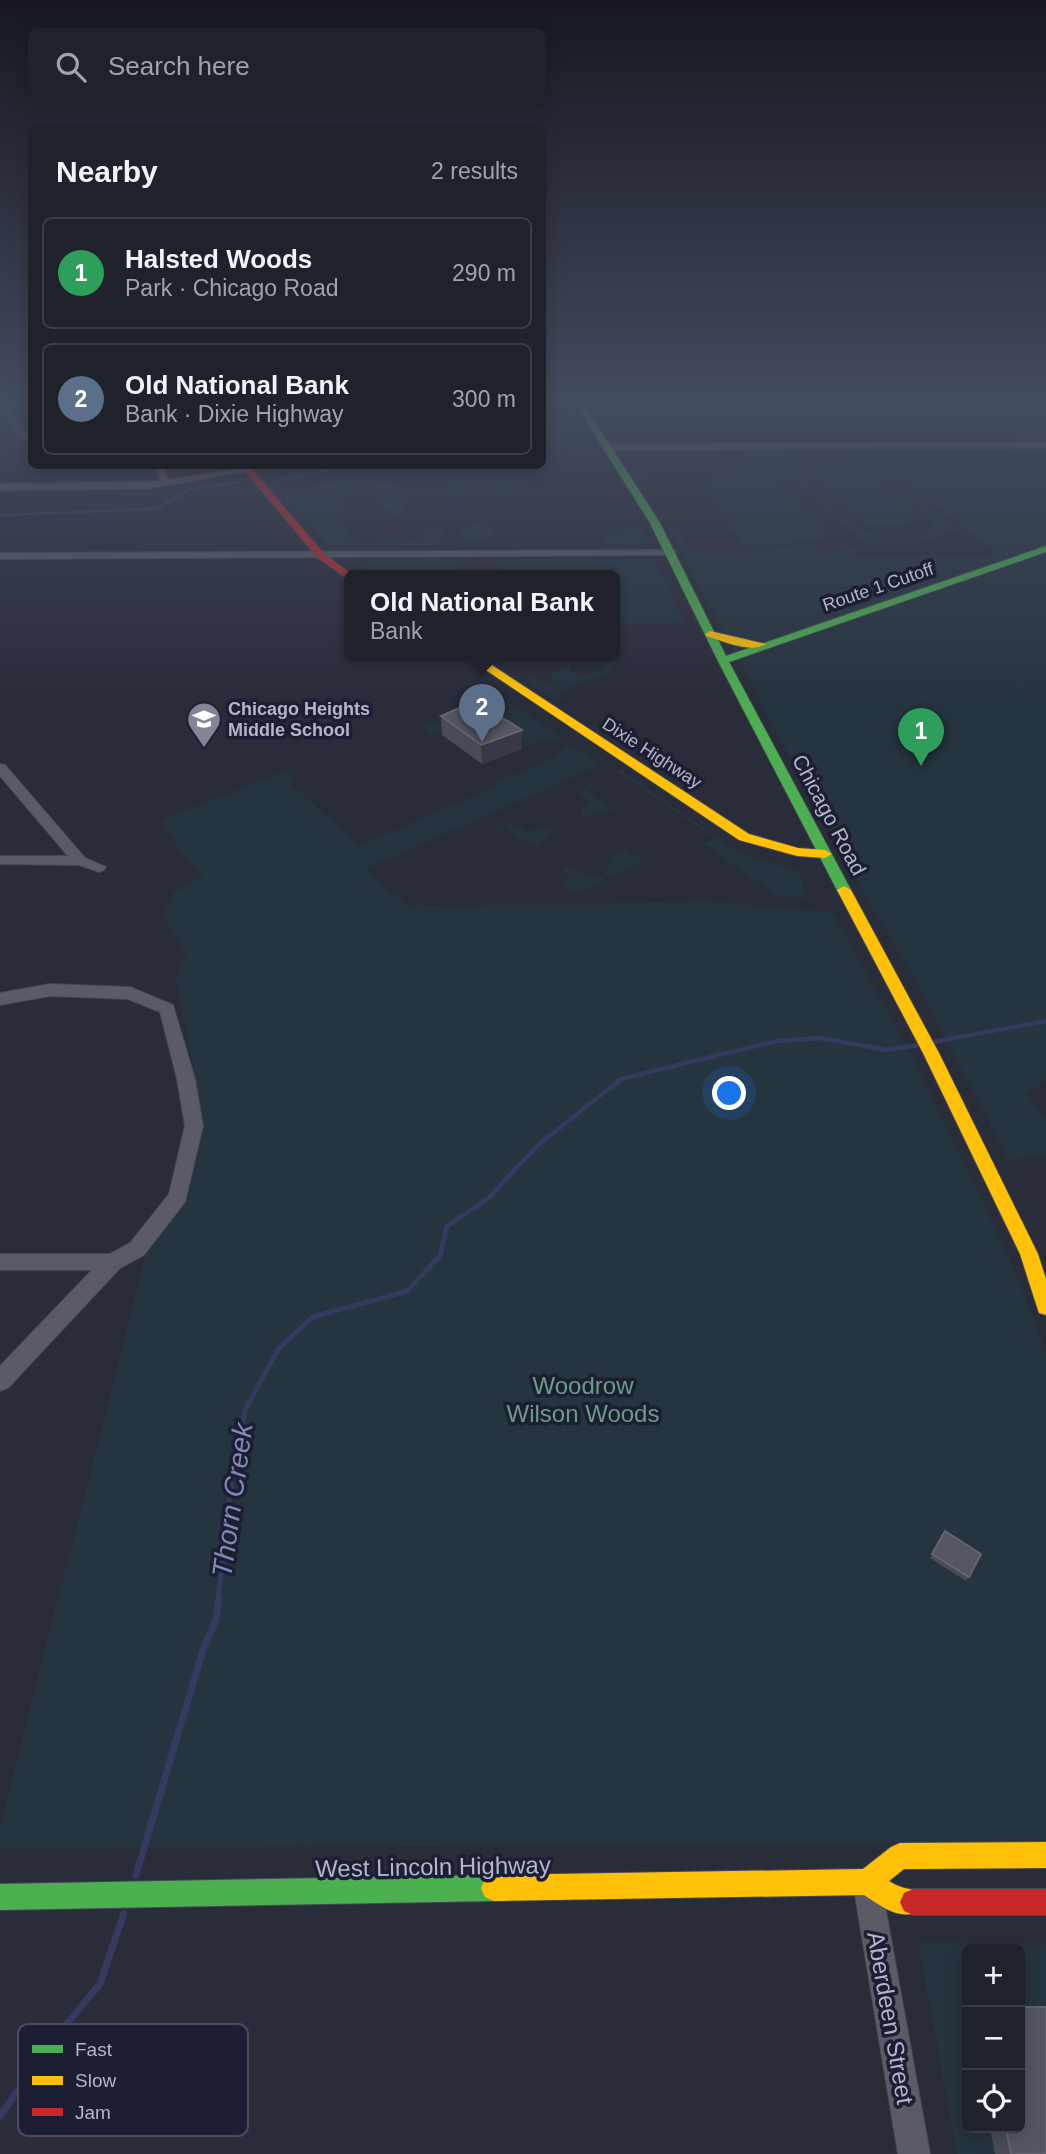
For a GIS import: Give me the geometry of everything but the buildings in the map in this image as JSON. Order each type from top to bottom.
[{"type":"main road","points":[[276,504],[320,555],[344,573]]},
{"type":"main road","name":"Chicago Road","points":[[642,504],[671,552],[723,661],[1037,1253],[1046,1277]]},
{"type":"main road","name":"Route 1 Cutoff","points":[[723,661],[1046,549]]},
{"type":"main road","points":[[710,634],[744,644],[771,644]]},
{"type":"main road","name":"Dixie Highway","points":[[478,661],[744,837],[788,850],[825,853]]},
{"type":"main road","name":"Chicago Road","points":[[1037,1253],[1046,1307]]},
{"type":"main road","points":[[1046,1855],[900,1856],[867,1882],[899,1902],[1046,1902]]},
{"type":"main road","name":"West Lincoln Highway","points":[[0,1897],[867,1882]]},
{"type":"street","points":[[0,556],[671,552]]},
{"type":"street","points":[[0,768],[80,861]]},
{"type":"street","points":[[0,860],[80,861],[99,867]]},
{"type":"street","points":[[0,999],[50,990],[130,993],[167,1009],[186,1079],[194,1126],[178,1197],[137,1250],[113,1262],[0,1381]]},
{"type":"street","points":[[0,1262],[113,1262]]},
{"type":"street","name":"Aberdeen Street","points":[[867,1882],[914,2154]]},
{"type":"green space","points":[[291,504],[345,504],[342,516],[345,517],[348,540],[359,540],[358,545],[328,545]]},
{"type":"green space","points":[[379,504],[405,504],[403,516],[394,516],[394,510],[378,510]]},
{"type":"green space","points":[[714,504],[799,504],[824,527],[822,538],[788,544],[743,545]]},
{"type":"green space","points":[[820,504],[830,504],[865,530],[900,539],[918,537],[933,530],[934,523],[914,504],[925,504],[962,532],[952,534],[947,530],[923,543],[877,541],[879,544],[868,545]]},
{"type":"green space","points":[[842,504],[905,504],[926,520],[870,527]]},
{"type":"green space","points":[[933,504],[1046,504],[1046,1081],[1027,1094],[1046,1118],[1046,1155],[1009,1161],[914,977],[845,862],[667,524],[675,525],[691,553],[749,553],[804,545],[814,547],[816,551],[843,552],[841,547],[856,547],[856,556],[998,555]]},
{"type":"green space","points":[[479,524],[493,527],[495,533],[487,538],[477,539],[460,533],[464,527]]},
{"type":"green space","points":[[623,525],[639,526],[651,544],[604,544],[603,537],[610,537],[622,530]]},
{"type":"green space","points":[[443,529],[440,545],[375,545],[377,537],[423,539],[424,530]]},
{"type":"green space","points":[[458,559],[457,570],[363,570],[359,566],[371,560]]},
{"type":"green space","points":[[497,559],[650,559],[656,564],[685,623],[620,624],[620,570],[496,570]]},
{"type":"green space","points":[[604,661],[617,661],[611,671],[558,692],[565,698],[555,700],[525,680],[534,676],[542,683],[552,681],[551,675],[572,662],[569,671],[583,676],[601,669]]},
{"type":"green space","points":[[498,695],[562,738],[528,744],[518,737],[468,721],[430,736],[420,728]]},
{"type":"green space","name":"Woodrow Wilson Woods","points":[[570,744],[601,765],[366,869],[410,908],[419,904],[707,901],[827,912],[834,915],[913,1058],[1011,1261],[1046,1351],[1046,1842],[0,1849],[0,1827],[146,1252],[167,1226],[182,1200],[197,1148],[197,1094],[176,979],[186,955],[162,914],[174,892],[203,876],[179,850],[160,820],[286,770],[298,780],[291,784],[360,845],[496,786],[494,783],[542,763]]},
{"type":"green space","points":[[615,771],[623,771],[739,852],[800,871],[803,886],[810,898],[776,895],[703,844],[714,838]]},
{"type":"green space","points":[[592,785],[595,787],[587,791],[614,810],[581,817],[581,807],[590,803],[577,792]]},
{"type":"green space","points":[[512,822],[527,832],[537,828],[554,830],[540,844],[531,846],[506,828],[497,832],[494,830]]},
{"type":"green space","points":[[626,848],[644,861],[609,878],[604,874],[609,868],[607,862],[613,859],[610,856]]},
{"type":"green space","points":[[563,866],[605,880],[582,892],[572,892],[562,882],[571,877],[560,868]]},
{"type":"green space","points":[[918,1942],[1046,1943],[1046,2154],[957,2154]]},
{"type":"waterway","points":[[0,515],[156,509],[166,504]]},
{"type":"waterway","name":"Thorn Creek","points":[[933,1042],[1046,1021]]},
{"type":"waterway","name":"Thorn Creek","points":[[512,1173],[537,1146],[621,1079],[777,1041],[821,1038],[887,1050],[917,1045]]},
{"type":"waterway","name":"Thorn Creek","points":[[218,1599],[232,1478],[245,1410],[279,1348],[313,1317],[407,1291],[440,1256],[447,1226],[489,1198],[513,1172]]},
{"type":"waterway","name":"Thorn Creek","points":[[136,1875],[203,1650],[216,1620],[219,1598]]},
{"type":"waterway","name":"Thorn Creek","points":[[66,2024],[100,1984],[124,1913]]},
{"type":"waterway","name":"Thorn Creek","points":[[0,2116],[18,2090]]},
{"type":"traffic: fast","points":[[643,504],[655,523],[723,661]]},
{"type":"traffic: fast","points":[[844,890],[723,661],[1046,549]]},
{"type":"traffic: fast","points":[[0,1897],[494,1888]]},
{"type":"traffic: slow","points":[[710,634],[744,644],[761,644]]},
{"type":"traffic: slow","points":[[478,661],[744,837],[797,852],[825,854]]},
{"type":"traffic: slow","points":[[844,890],[931,1053],[1029,1254],[1046,1307]]},
{"type":"traffic: slow","points":[[867,1882],[900,1856],[1046,1855]]},
{"type":"traffic: slow","points":[[494,1888],[867,1882],[899,1902],[913,1902]]},
{"type":"traffic: jam","points":[[277,504],[320,555],[344,573]]},
{"type":"traffic: jam","points":[[913,1902],[1046,1902]]},
{"type":"place","name":"Old National Bank","points":[[482,742]]},
{"type":"place","name":"Chicago Heights Middle School","points":[[204,749]]},
{"type":"place","name":"Halsted Woods","points":[[921,766]]}]
